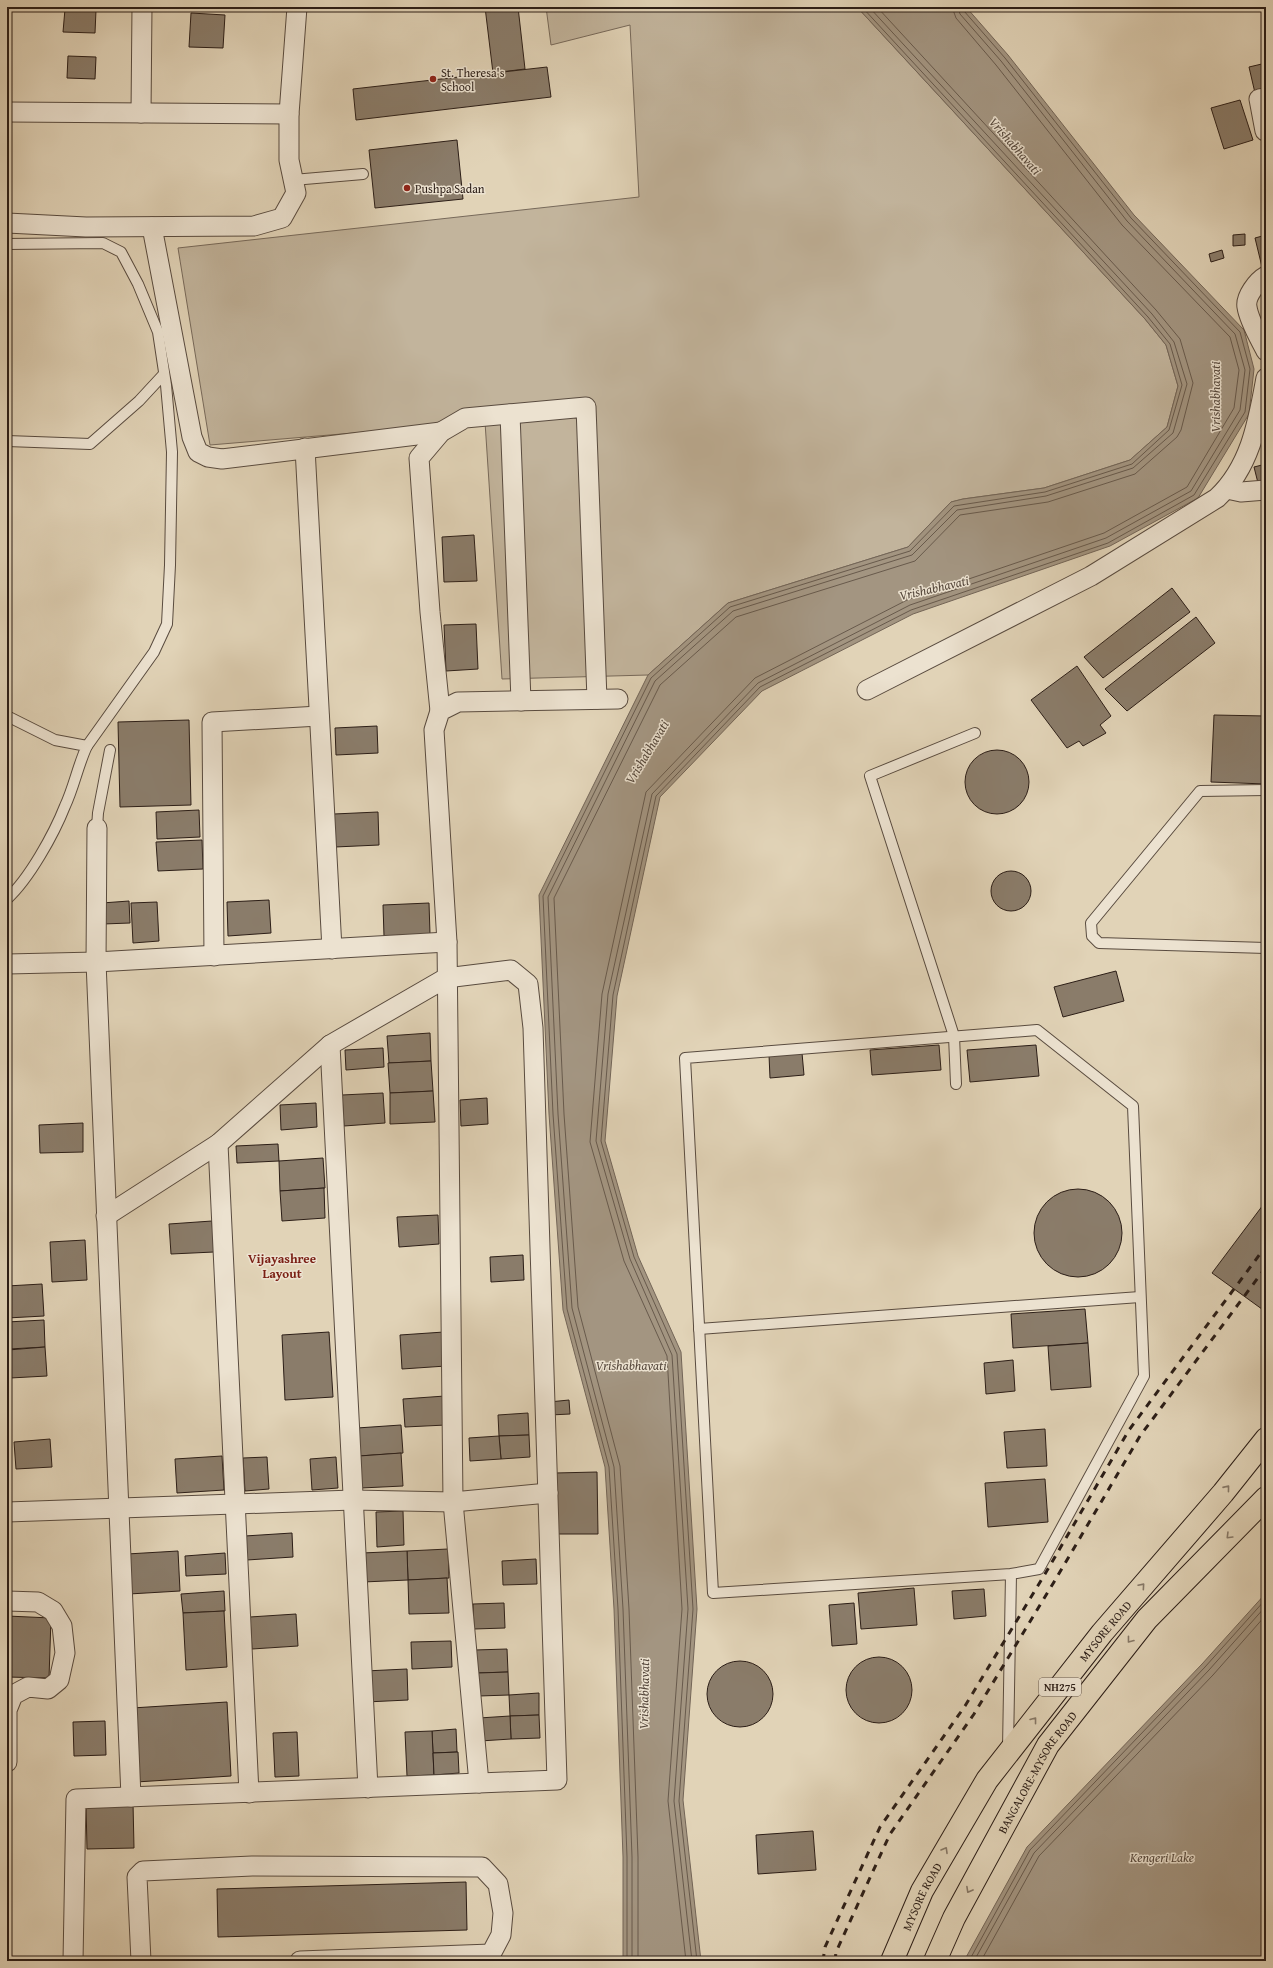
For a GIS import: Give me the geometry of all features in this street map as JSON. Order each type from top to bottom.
[{"type":"highway","name":"MYSORE ROAD","points":[[892,1961],[922,1891],[987,1780],[1102,1633],[1222,1493],[1266,1439]]},
{"type":"highway","name":"BANGALORE-MYSORE ROAD","points":[[935,1961],[954,1918],[1048,1745],[1147,1619],[1266,1498]]},
{"type":"street","points":[[141,113],[142,7]]},
{"type":"street","points":[[7,223],[86,227],[254,226],[282,218],[296,193],[289,160],[289,114],[297,7]]},
{"type":"street","points":[[1265,131],[1259,99],[1266,98]]},
{"type":"street","points":[[7,112],[289,114]]},
{"type":"street","points":[[152,227],[192,438],[198,452],[208,457],[222,459],[441,432]]},
{"type":"street","points":[[1266,276],[1252,290],[1246,306],[1266,351]]},
{"type":"street","points":[[867,690],[1091,576],[1217,498],[1227,489],[1250,447],[1255,433],[1266,378]]},
{"type":"street","points":[[479,1783],[453,1502],[446,978],[447,942],[434,730],[440,712],[430,612],[419,458],[441,432],[465,418],[586,407],[597,699]]},
{"type":"street","points":[[510,414],[521,700]]},
{"type":"street","points":[[305,448],[332,949]]},
{"type":"street","points":[[1227,489],[1241,492],[1266,490]]},
{"type":"street","points":[[440,712],[458,702],[618,699]]},
{"type":"street","points":[[214,956],[212,722],[319,716]]},
{"type":"street","points":[[97,828],[96,962],[131,1797]]},
{"type":"street","points":[[7,964],[96,962],[447,942]]},
{"type":"street","points":[[73,1961],[76,1800],[556,1780],[533,1028],[528,984],[511,970],[446,978],[330,1045],[218,1144],[106,1216]]},
{"type":"street","points":[[330,1045],[368,1788]]},
{"type":"street","points":[[218,1144],[249,1793]]},
{"type":"street","points":[[7,1512],[353,1500],[453,1502],[548,1493]]},
{"type":"street","points":[[7,1601],[38,1602],[53,1611],[62,1626],[65,1653],[59,1680],[48,1688],[28,1687],[13,1695],[7,1710],[7,1762]]},
{"type":"street","points":[[142,1961],[137,1877],[143,1870],[252,1866],[482,1867],[498,1884],[503,1913],[501,1935],[491,1954],[300,1961]]},
{"type":"lane","points":[[293,180],[363,174]]},
{"type":"lane","points":[[7,244],[103,243],[121,252],[138,284],[158,332],[172,452],[170,565],[167,624],[154,652],[87,746],[65,806],[41,854],[17,890],[7,899]]},
{"type":"lane","points":[[7,441],[90,444],[139,401],[164,374]]},
{"type":"lane","points":[[7,716],[54,740],[87,746]]},
{"type":"lane","points":[[956,1084],[954,1036],[870,776],[976,733]]},
{"type":"lane","points":[[97,828],[98,813],[110,750]]},
{"type":"lane","points":[[1266,790],[1200,791],[1091,923],[1092,936],[1100,943],[1266,948]]},
{"type":"lane","points":[[1037,1030],[1133,1106],[1144,1376],[1040,1569],[1011,1574],[713,1592],[685,1058],[954,1036],[1037,1030]]},
{"type":"lane","points":[[699,1329],[1140,1297]]},
{"type":"lane","points":[[1008,1752],[1011,1574]]},
{"type":"shaded area","points":[[546,7],[857,7],[1145,319],[1166,345],[1178,386],[1167,427],[1130,460],[1044,488],[951,502],[908,547],[728,603],[648,675],[502,679],[485,422],[210,445],[178,248],[639,197],[630,25],[551,45]]},
{"type":"water","name":"Vrishabhavati","points":[[857,7],[966,7],[1008,55],[1134,215],[1244,330],[1254,369],[1249,414],[1198,498],[1110,546],[913,614],[762,691],[660,797],[617,996],[605,1141],[638,1256],[681,1352],[697,1609],[683,1800],[701,1961],[623,1961],[623,1857],[614,1609],[605,1467],[563,1310],[549,1114],[539,895],[648,675],[728,603],[908,547],[951,502],[1044,488],[1130,460],[1167,427],[1178,386],[1166,345],[1145,319]]},
{"type":"water","name":"Kengeri Lake","points":[[1266,1593],[1266,1961],[964,1961],[1027,1847],[1202,1664]]},
{"type":"building","points":[[485,7],[518,7],[525,69],[493,73]]},
{"type":"building","points":[[65,9],[96,10],[95,33],[63,32]]},
{"type":"building","points":[[191,13],[225,15],[223,48],[189,47]]},
{"type":"building","points":[[68,56],[96,57],[95,79],[67,78]]},
{"type":"building","points":[[1266,63],[1266,91],[1255,93],[1249,67]]},
{"type":"building","points":[[547,67],[551,97],[356,120],[353,89]]},
{"type":"building","points":[[1240,100],[1253,140],[1224,149],[1211,108]]},
{"type":"building","points":[[457,140],[463,199],[375,208],[369,150]]},
{"type":"building","points":[[1245,234],[1245,245],[1233,246],[1233,235]]},
{"type":"building","points":[[1266,235],[1266,266],[1262,267],[1255,238]]},
{"type":"building","points":[[1222,250],[1224,258],[1211,262],[1209,254]]},
{"type":"building","points":[[1266,464],[1266,485],[1259,487],[1254,467]]},
{"type":"building","points":[[474,535],[477,581],[444,582],[442,537]]},
{"type":"building","points":[[1172,588],[1190,612],[1103,678],[1084,657]]},
{"type":"building","points":[[1196,617],[1215,643],[1127,711],[1105,689]]},
{"type":"building","points":[[476,624],[478,669],[446,671],[444,625]]},
{"type":"building","points":[[1077,666],[1111,716],[1100,725],[1106,733],[1083,746],[1079,741],[1067,748],[1031,700]]},
{"type":"building","points":[[1214,715],[1266,716],[1266,784],[1211,782]]},
{"type":"building","points":[[189,720],[191,805],[120,807],[118,722]]},
{"type":"building","points":[[377,726],[378,753],[336,755],[335,728]]},
{"type":"building","points":[[991,750],[1003,750],[1020,759],[1027,770],[1029,782],[1027,794],[1020,805],[1003,814],[991,814],[979,809],[970,800],[965,788],[965,776],[970,764],[979,755]]},
{"type":"building","points":[[199,810],[200,837],[157,839],[156,812]]},
{"type":"building","points":[[378,812],[379,845],[335,847],[334,814]]},
{"type":"building","points":[[202,840],[203,869],[158,871],[156,842]]},
{"type":"building","points":[[1011,871],[1019,873],[1025,877],[1029,883],[1031,891],[1029,899],[1025,905],[1019,909],[1011,911],[1003,909],[997,905],[993,899],[991,891],[993,883],[997,877],[1003,873]]},
{"type":"building","points":[[269,900],[271,933],[228,936],[227,902]]},
{"type":"building","points":[[129,901],[130,923],[103,924],[102,903]]},
{"type":"building","points":[[157,902],[159,941],[133,943],[131,903]]},
{"type":"building","points":[[429,903],[430,934],[384,936],[383,905]]},
{"type":"building","points":[[1116,971],[1124,1001],[1063,1017],[1054,987]]},
{"type":"building","points":[[430,1033],[431,1061],[389,1063],[387,1036]]},
{"type":"building","points":[[939,1045],[941,1070],[872,1075],[870,1050]]},
{"type":"building","points":[[1036,1045],[1039,1076],[970,1082],[967,1050]]},
{"type":"building","points":[[383,1048],[384,1067],[346,1070],[345,1050]]},
{"type":"building","points":[[802,1053],[804,1075],[770,1078],[769,1055]]},
{"type":"building","points":[[431,1061],[433,1091],[390,1093],[388,1063]]},
{"type":"building","points":[[433,1091],[435,1122],[390,1124],[390,1093]]},
{"type":"building","points":[[383,1093],[385,1123],[344,1126],[342,1095]]},
{"type":"building","points":[[487,1098],[488,1124],[461,1126],[460,1100]]},
{"type":"building","points":[[316,1103],[317,1127],[281,1130],[280,1105]]},
{"type":"building","points":[[83,1123],[83,1152],[40,1153],[39,1125]]},
{"type":"building","points":[[278,1144],[279,1161],[237,1163],[236,1146]]},
{"type":"building","points":[[323,1158],[325,1188],[280,1191],[279,1161]]},
{"type":"building","points":[[324,1188],[325,1218],[282,1221],[280,1191]]},
{"type":"building","points":[[1078,1189],[1095,1193],[1109,1202],[1118,1216],[1122,1233],[1118,1250],[1109,1264],[1095,1273],[1078,1277],[1061,1273],[1047,1264],[1038,1250],[1034,1233],[1038,1216],[1047,1202],[1061,1193]]},
{"type":"building","points":[[1266,1201],[1266,1312],[1212,1273]]},
{"type":"building","points":[[438,1215],[439,1244],[399,1247],[397,1217]]},
{"type":"building","points":[[212,1221],[214,1252],[171,1254],[169,1224]]},
{"type":"building","points":[[85,1240],[87,1280],[52,1282],[50,1242]]},
{"type":"building","points":[[523,1255],[524,1280],[491,1282],[490,1257]]},
{"type":"building","points":[[42,1284],[44,1316],[7,1318],[7,1286]]},
{"type":"building","points":[[1085,1309],[1088,1343],[1013,1348],[1011,1314]]},
{"type":"building","points":[[44,1320],[45,1347],[9,1349],[7,1322]]},
{"type":"building","points":[[329,1332],[333,1397],[285,1400],[282,1335]]},
{"type":"building","points":[[444,1332],[446,1366],[402,1369],[400,1335]]},
{"type":"building","points":[[1088,1343],[1091,1387],[1051,1390],[1048,1346]]},
{"type":"building","points":[[45,1347],[47,1376],[10,1378],[8,1350]]},
{"type":"building","points":[[1013,1360],[1015,1391],[986,1394],[984,1363]]},
{"type":"building","points":[[445,1396],[446,1425],[405,1427],[403,1399]]},
{"type":"building","points":[[569,1400],[570,1414],[550,1415],[549,1402]]},
{"type":"building","points":[[528,1413],[529,1435],[499,1436],[498,1415]]},
{"type":"building","points":[[401,1425],[403,1453],[359,1456],[357,1428]]},
{"type":"building","points":[[1045,1429],[1047,1466],[1007,1468],[1004,1432]]},
{"type":"building","points":[[529,1435],[530,1457],[501,1459],[499,1436]]},
{"type":"building","points":[[499,1436],[501,1459],[470,1461],[469,1438]]},
{"type":"building","points":[[50,1439],[52,1467],[16,1469],[14,1442]]},
{"type":"building","points":[[401,1453],[403,1486],[361,1488],[359,1456]]},
{"type":"building","points":[[222,1456],[224,1490],[177,1493],[175,1459]]},
{"type":"building","points":[[267,1457],[269,1489],[245,1491],[243,1458]]},
{"type":"building","points":[[336,1457],[338,1488],[312,1490],[310,1459]]},
{"type":"building","points":[[597,1472],[598,1534],[556,1534],[555,1473]]},
{"type":"building","points":[[1045,1479],[1048,1522],[988,1527],[985,1483]]},
{"type":"building","points":[[403,1511],[404,1545],[377,1547],[376,1512]]},
{"type":"building","points":[[292,1533],[293,1557],[247,1560],[245,1536]]},
{"type":"building","points":[[448,1549],[449,1578],[408,1580],[407,1551]]},
{"type":"building","points":[[178,1551],[180,1591],[129,1594],[127,1554]]},
{"type":"building","points":[[407,1551],[408,1580],[363,1582],[362,1553]]},
{"type":"building","points":[[225,1553],[226,1574],[186,1576],[185,1556]]},
{"type":"building","points":[[536,1559],[537,1584],[503,1585],[502,1561]]},
{"type":"building","points":[[447,1578],[449,1613],[409,1614],[408,1580]]},
{"type":"building","points":[[914,1588],[917,1625],[861,1629],[858,1593]]},
{"type":"building","points":[[984,1589],[986,1616],[954,1619],[952,1591]]},
{"type":"building","points":[[224,1591],[225,1611],[183,1613],[181,1594]]},
{"type":"building","points":[[504,1603],[505,1628],[474,1629],[473,1604]]},
{"type":"building","points":[[854,1603],[857,1644],[832,1646],[829,1605]]},
{"type":"building","points":[[224,1611],[227,1667],[186,1670],[183,1613]]},
{"type":"building","points":[[296,1614],[298,1646],[252,1649],[250,1617]]},
{"type":"building","points":[[7,1616],[51,1618],[49,1678],[7,1677]]},
{"type":"building","points":[[451,1641],[452,1667],[412,1669],[411,1642]]},
{"type":"building","points":[[507,1649],[508,1672],[478,1673],[475,1650]]},
{"type":"building","points":[[879,1657],[891,1660],[902,1667],[909,1678],[912,1690],[909,1702],[902,1713],[891,1720],[879,1723],[867,1720],[856,1713],[849,1702],[846,1690],[849,1678],[856,1667],[867,1660]]},
{"type":"building","points":[[740,1661],[753,1664],[763,1671],[770,1681],[773,1694],[770,1707],[763,1717],[753,1724],[740,1727],[727,1724],[717,1717],[710,1707],[707,1694],[710,1681],[717,1671],[727,1664]]},
{"type":"building","points":[[407,1669],[408,1700],[366,1702],[365,1671]]},
{"type":"building","points":[[508,1672],[509,1695],[479,1696],[478,1673]]},
{"type":"building","points":[[539,1693],[539,1715],[510,1716],[509,1695]]},
{"type":"building","points":[[227,1702],[231,1776],[136,1782],[132,1708]]},
{"type":"building","points":[[539,1715],[540,1738],[511,1739],[510,1716]]},
{"type":"building","points":[[510,1716],[511,1739],[480,1741],[479,1718]]},
{"type":"building","points":[[105,1721],[106,1755],[74,1756],[73,1722]]},
{"type":"building","points":[[456,1729],[457,1752],[433,1753],[432,1731]]},
{"type":"building","points":[[432,1731],[434,1775],[407,1776],[405,1732]]},
{"type":"building","points":[[297,1732],[299,1776],[275,1777],[273,1733]]},
{"type":"building","points":[[458,1752],[459,1773],[434,1775],[433,1753]]},
{"type":"building","points":[[133,1803],[134,1848],[87,1849],[86,1804]]},
{"type":"building","points":[[813,1831],[816,1870],[758,1874],[756,1835]]},
{"type":"building","points":[[466,1882],[467,1930],[218,1937],[217,1889]]},
{"type":"railway","points":[[823,1961],[825,1947],[880,1827],[965,1706],[1045,1574],[1129,1430],[1266,1246]]},
{"type":"railway","points":[[835,1961],[836,1952],[890,1834],[974,1714],[1140,1436],[1266,1267]]},
{"type":"place","name":"St. Theresa's School","points":[[433,79]]},
{"type":"place","name":"Pushpa Sadan","points":[[407,188]]},
{"type":"district","name":"Vijayashree Layout","points":[[282,1266]]}]
